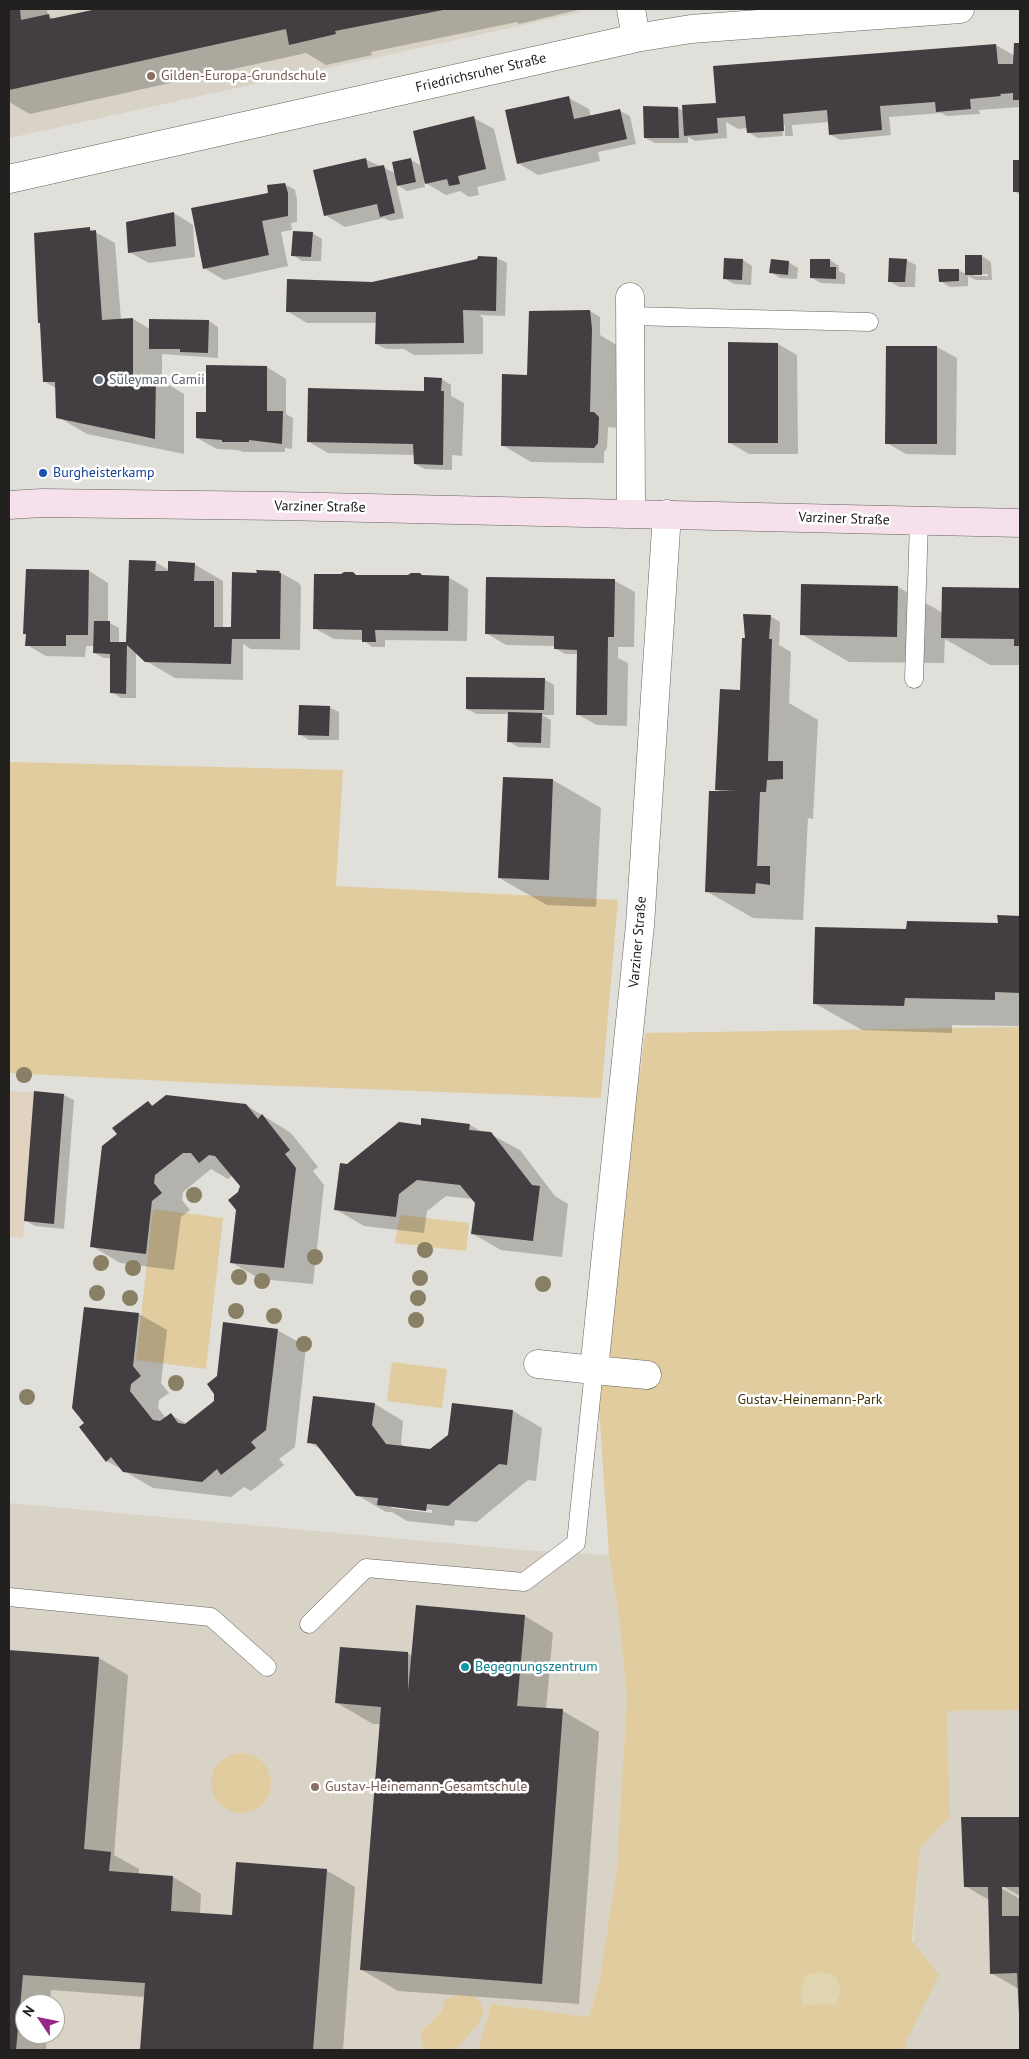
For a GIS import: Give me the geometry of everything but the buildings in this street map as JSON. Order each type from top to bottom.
[{"type":"street","points":[[631,9],[636,38]]},
{"type":"street","name":"Friedrichsruher Straße","points":[[9,179],[636,38],[692,29],[960,9]]},
{"type":"street","points":[[630,307],[631,513]]},
{"type":"street","name":"Varziner Straße","points":[[9,505],[42,503],[281,506],[1020,523]]},
{"type":"street","name":"Varziner Straße","points":[[594,1370],[640,925],[667,514]]},
{"type":"street","points":[[538,1364],[647,1375]]},
{"type":"lane","points":[[630,307],[869,322]]},
{"type":"lane","points":[[914,678],[919,521]]},
{"type":"lane","points":[[309,1624],[366,1568],[524,1582],[576,1543],[594,1370]]},
{"type":"lane","points":[[9,1596],[211,1617],[267,1666]]},
{"type":"shaded area","name":"Gilden-Europa-Grundschule","points":[[9,9],[583,9],[578,13],[9,138]]},
{"type":"shaded area","points":[[9,1091],[64,1094],[54,1224],[25,1221],[23,1238],[9,1237]]},
{"type":"shaded area","name":"Gustav-Heinemann-Gesamtschule","points":[[9,1503],[524,1550],[609,1555],[619,1618],[627,1697],[616,1876],[599,1982],[589,2017],[491,2004],[478,2050],[9,2050]]},
{"type":"shaded area","points":[[1020,1710],[1020,2050],[905,2050],[920,1849],[941,1825],[950,1818],[947,1711]]},
{"type":"green space","points":[[9,762],[343,770],[336,886],[618,900],[601,1098],[206,1083],[9,1073]]},
{"type":"green space","name":"Gustav-Heinemann-Park","points":[[1020,1027],[1020,1710],[947,1711],[950,1818],[941,1825],[920,1849],[912,1941],[939,1975],[906,2042],[905,2050],[478,2050],[491,2004],[589,2017],[599,1982],[616,1876],[627,1697],[619,1618],[609,1555],[598,1394],[645,1033]]},
{"type":"green space","points":[[153,1209],[223,1218],[206,1369],[136,1360]]},
{"type":"green space","points":[[400,1215],[469,1223],[466,1251],[395,1243]]},
{"type":"green space","points":[[392,1362],[447,1369],[442,1408],[387,1401]]},
{"type":"green space","points":[[241,1753],[258,1758],[266,1766],[271,1783],[266,1800],[258,1808],[241,1813],[224,1808],[216,1800],[211,1783],[216,1766],[224,1758]]},
{"type":"green space","points":[[456,1995],[474,1996],[480,2002],[484,2012],[477,2025],[456,2050],[425,2050],[421,2032],[442,2011],[446,2000]]},
{"type":"sand","points":[[816,1972],[832,1974],[837,1978],[841,1991],[835,2006],[824,2004],[803,2006],[801,1990],[805,1977]]},
{"type":"place","name":"Gilden-Europa-Grundschule","points":[[151,76]]},
{"type":"place","name":"Süleyman Camii","points":[[99,380]]},
{"type":"place","name":"Burgheisterkamp","points":[[43,473]]},
{"type":"place","name":"Begegnungszentrum","points":[[465,1667]]},
{"type":"place","name":"Gustav-Heinemann-Gesamtschule","points":[[315,1787]]}]
